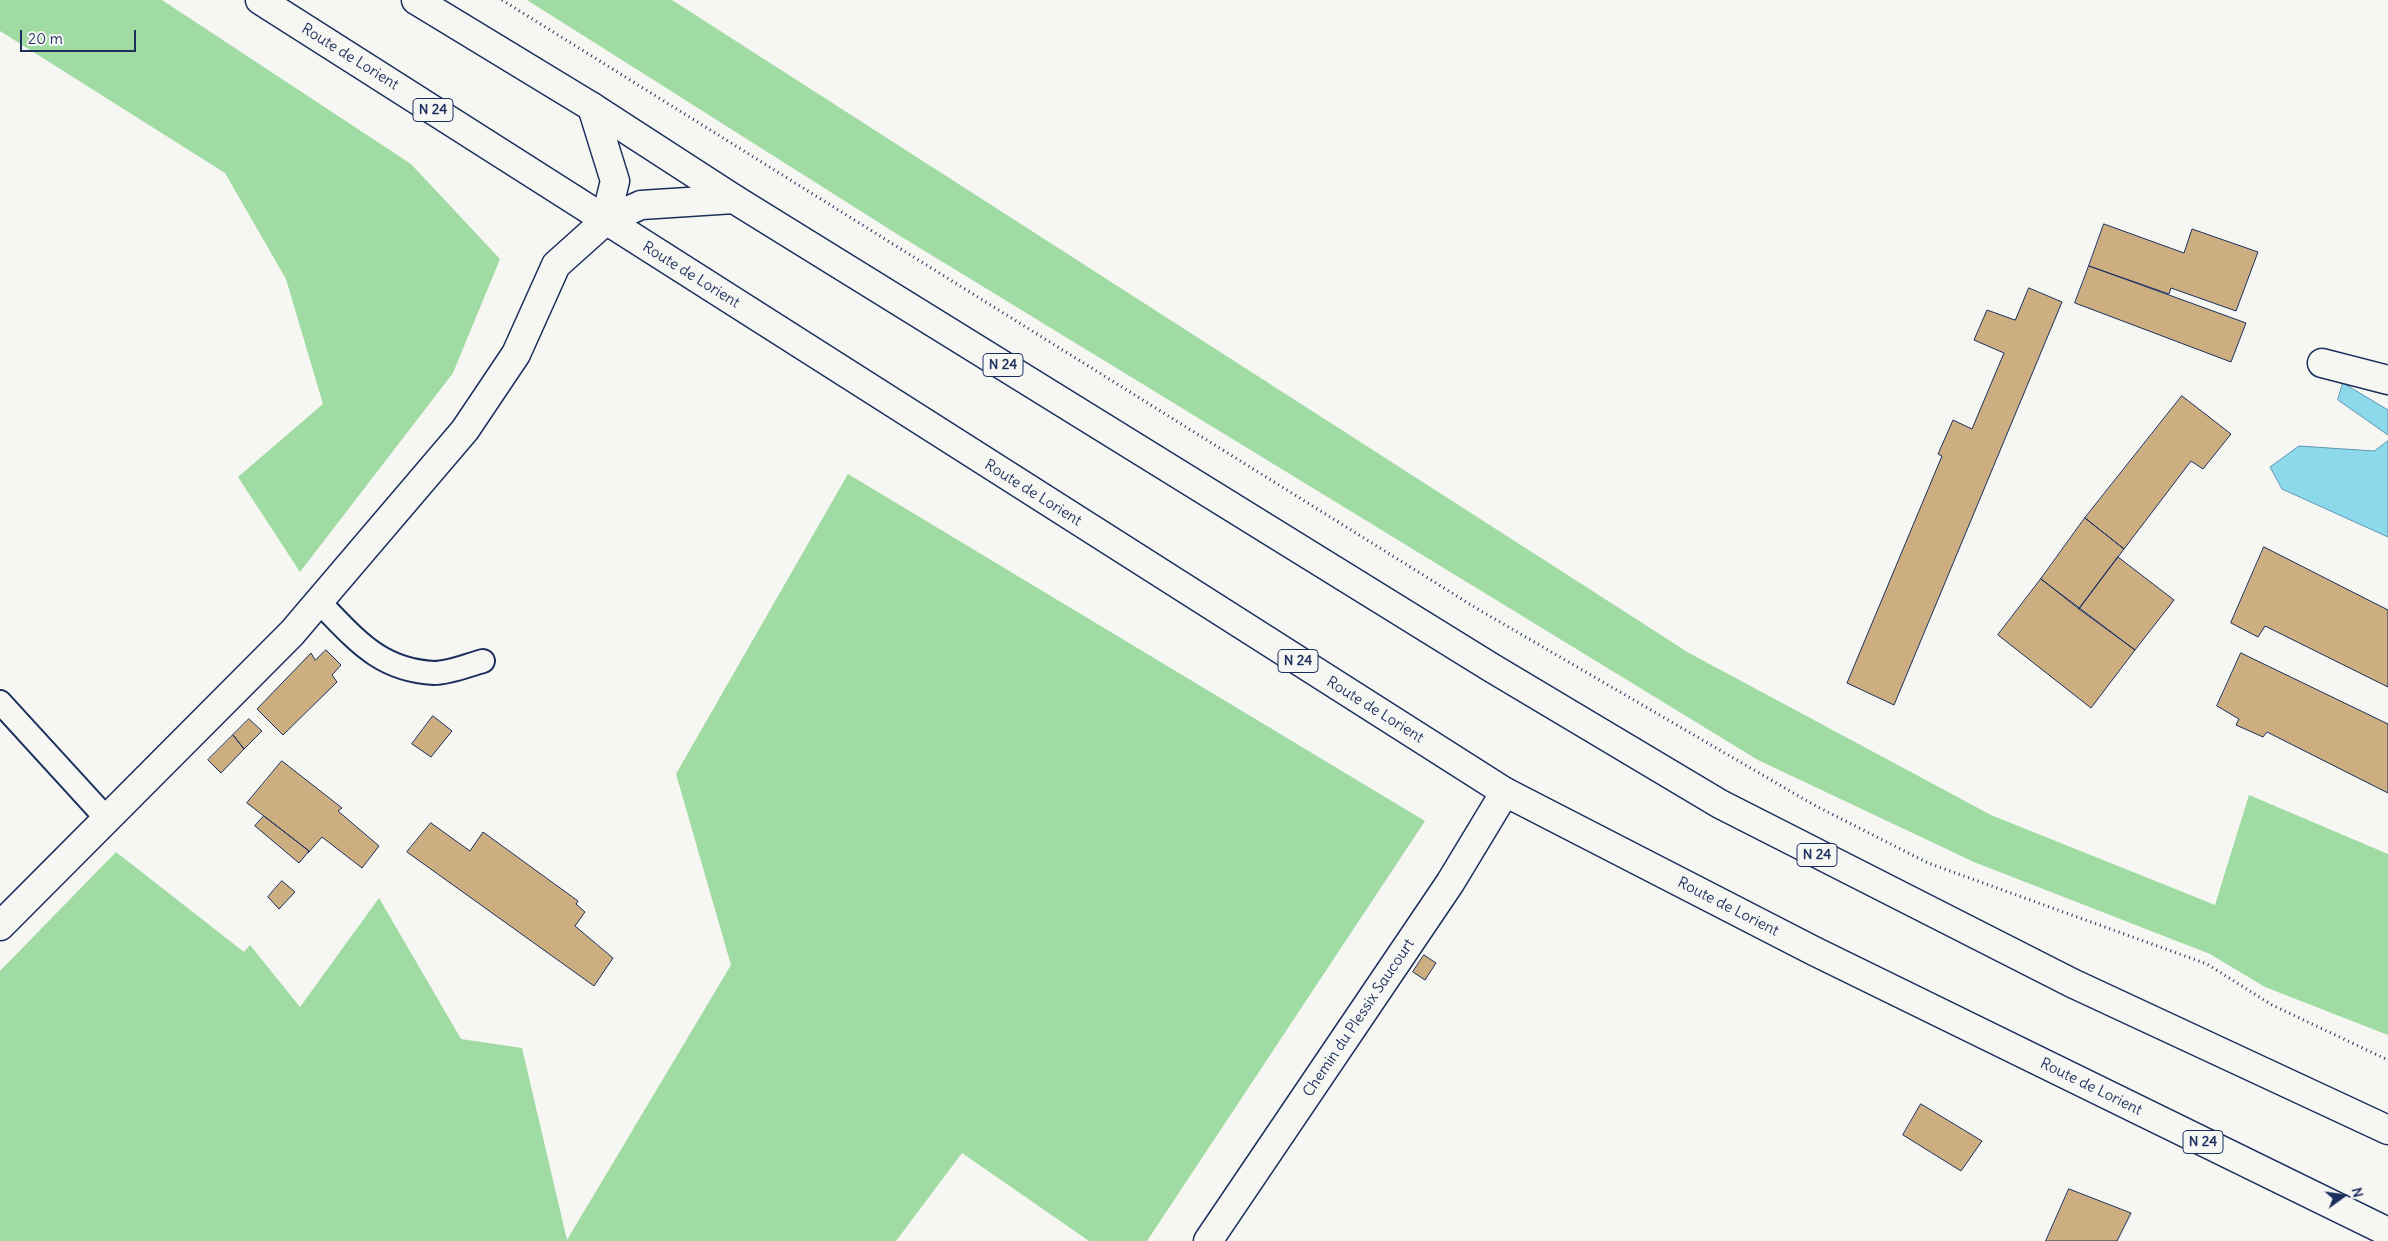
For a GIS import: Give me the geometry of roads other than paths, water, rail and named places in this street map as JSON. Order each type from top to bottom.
[{"type":"main road","name":"Route de Lorient","points":[[260,0],[1505,792],[1814,951],[2388,1232]]},
{"type":"main road","name":"N 24","points":[[416,0],[592,107],[734,198],[1492,668],[1720,804],[2063,978],[2388,1130]]},
{"type":"main road","points":[[592,107],[615,181],[605,221]]},
{"type":"main road","points":[[0,926],[292,634],[465,430],[516,354],[556,265],[605,221],[640,205],[734,198]]},
{"type":"main road","points":[[2322,363],[2388,380]]},
{"type":"main road","name":"Chemin du Plessix Saucourt","points":[[1208,1241],[1450,883],[1505,792]]},
{"type":"lane","points":[[319,602],[372,654],[390,664],[435,673],[483,661]]},
{"type":"lane","points":[[0,702],[107,819]]},
{"type":"water","points":[[2343,383],[2388,410],[2388,435],[2338,400]]},
{"type":"water","points":[[2388,441],[2388,537],[2282,489],[2270,467],[2299,446],[2374,451]]}]
